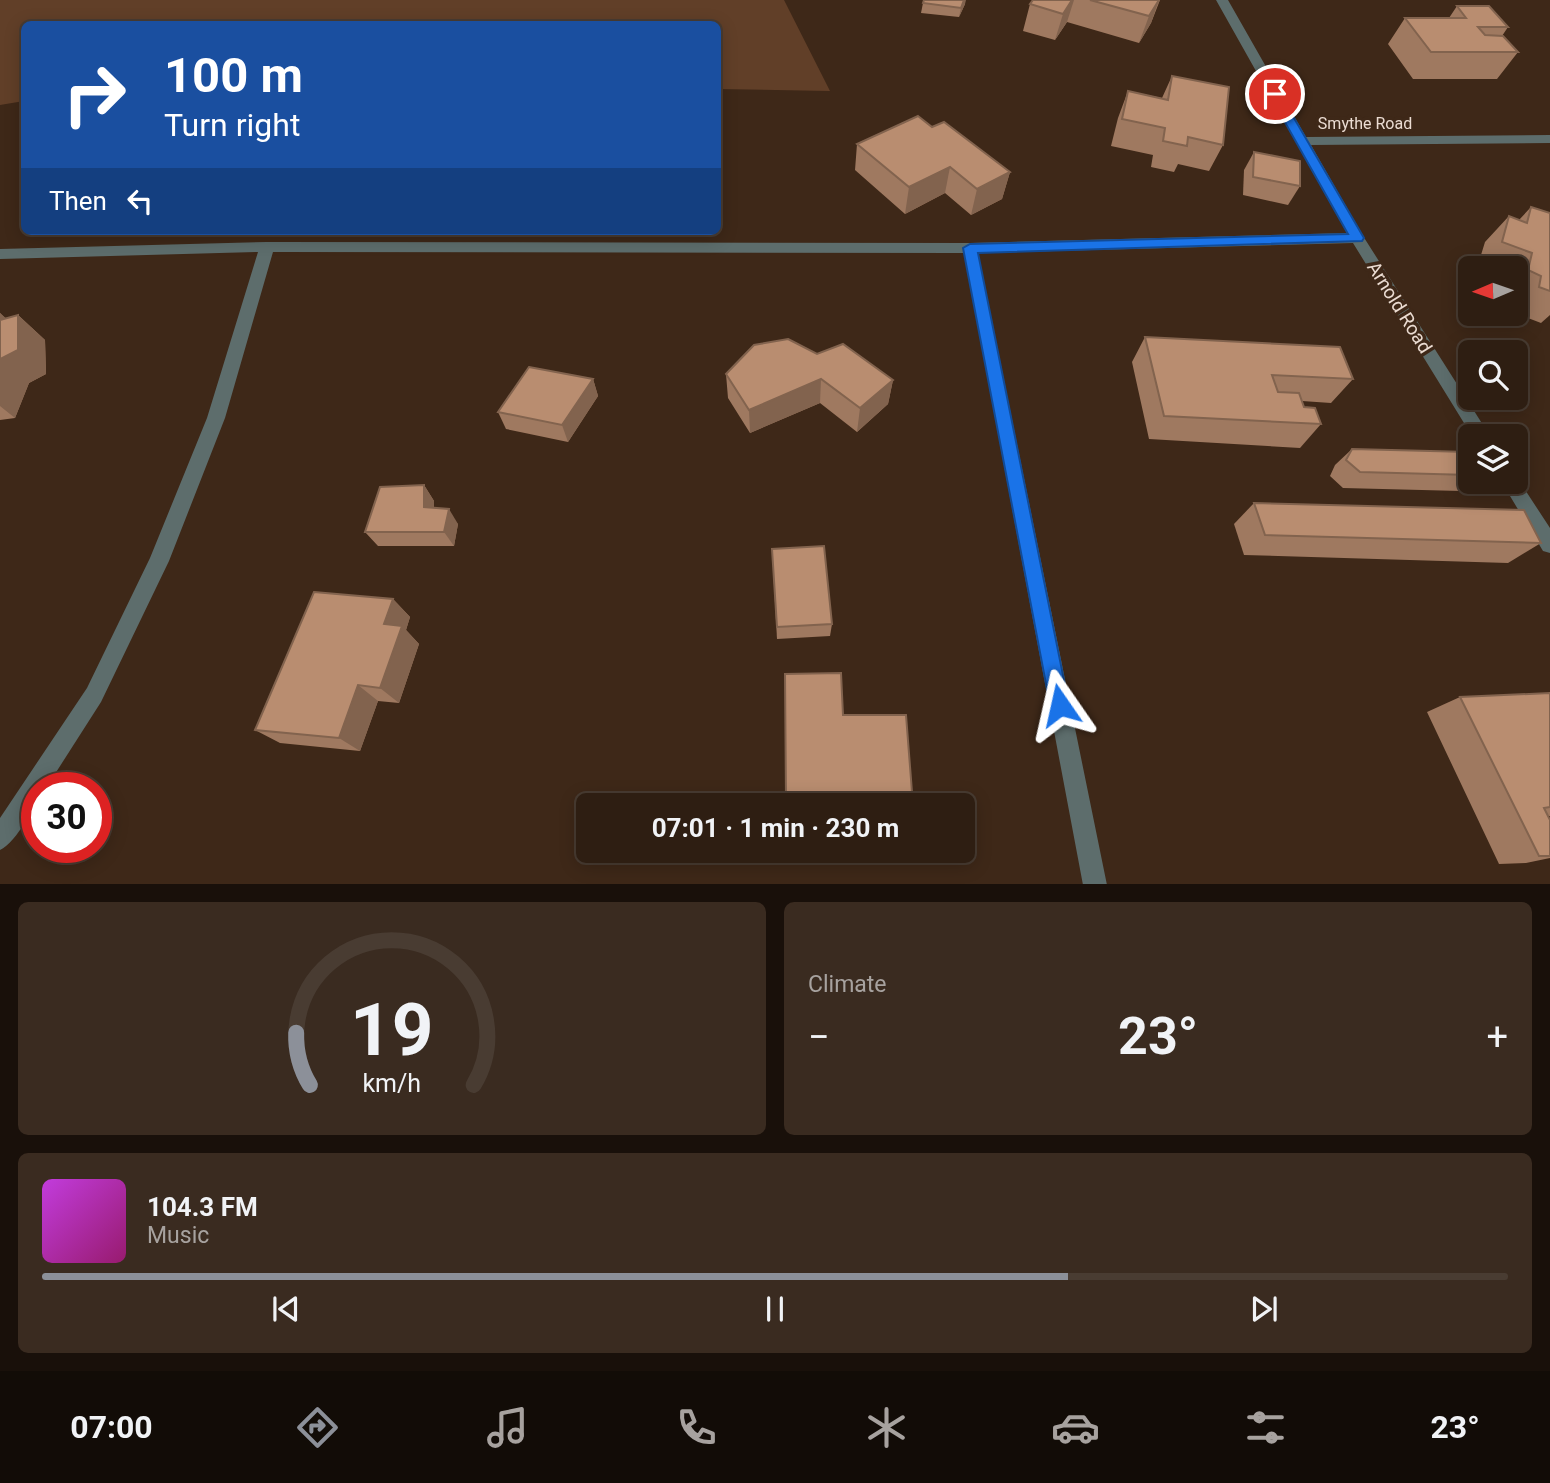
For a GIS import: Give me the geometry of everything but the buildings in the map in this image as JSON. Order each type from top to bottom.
[{"type":"street","name":"Smythe Road","points":[[1222,0],[1301,141],[1550,139]]},
{"type":"street","name":"Arnold Road","points":[[1301,141],[1357,238],[1473,424]]},
{"type":"street","points":[[0,254],[267,247],[970,248],[1357,238]]},
{"type":"street","points":[[0,838],[94,695],[159,561],[216,418],[267,247]]},
{"type":"street","points":[[970,248],[1095,884]]},
{"type":"street","points":[[1518,494],[1550,545]]},
{"type":"shaded area","points":[[0,0],[784,0],[830,91],[721,89],[721,21],[21,21],[21,102],[0,105]]},
{"type":"route","points":[[1060,705],[970,248],[1357,238],[1275,94]]}]
